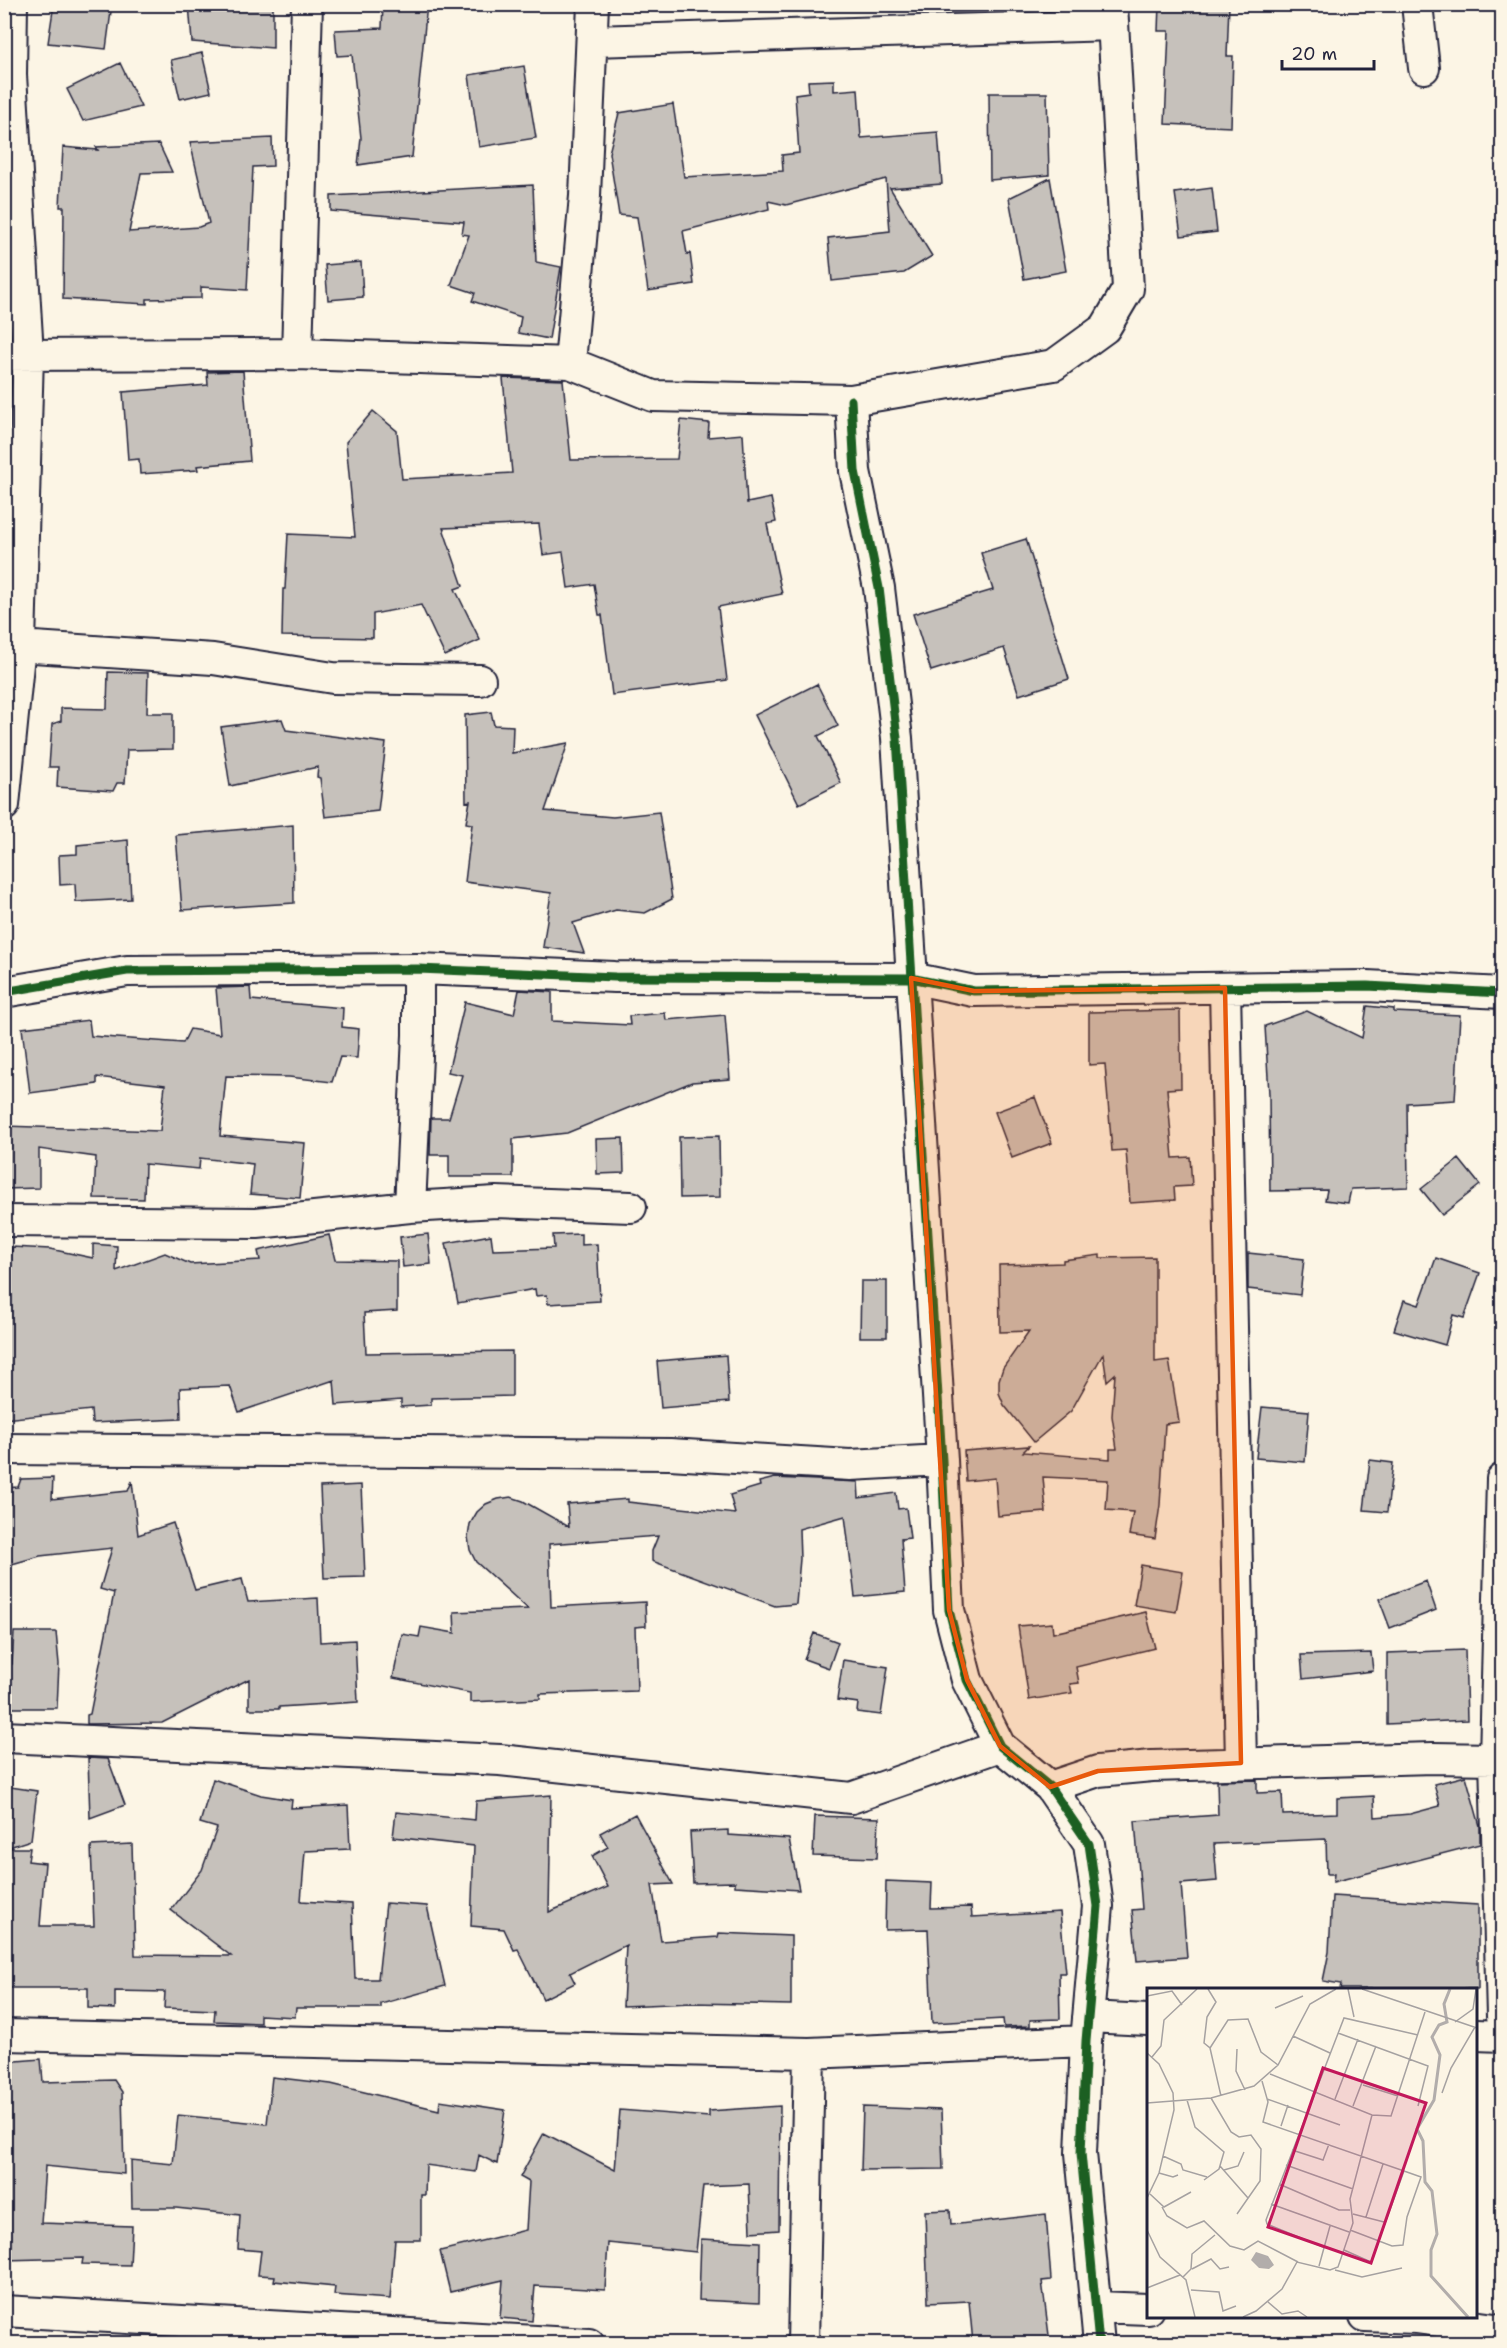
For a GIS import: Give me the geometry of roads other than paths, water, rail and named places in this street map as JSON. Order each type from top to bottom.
[{"type":"street","points":[[4,805],[12,645],[16,355],[11,75],[12,4]]},
{"type":"street","points":[[297,354],[307,4]]},
{"type":"street","points":[[570,363],[585,196],[593,4]]},
{"type":"street","points":[[1417,4],[1424,68]]},
{"type":"street","points":[[16,355],[297,354],[570,363],[653,396],[851,400],[1054,365],[1105,328],[1128,289],[1112,15],[592,41]]},
{"type":"street","points":[[851,400],[855,471],[879,588],[897,738],[942,1460],[949,1610],[967,1680],[1000,1746],[1050,1787],[1089,1844],[1098,1906],[1087,2029],[1080,2153],[1099,2343]]},
{"type":"street","points":[[12,645],[213,659],[333,678],[480,680]]},
{"type":"street","points":[[410,1207],[418,1035],[418,969]]},
{"type":"street","points":[[4,992],[127,971],[418,969],[615,977],[911,978],[974,991],[1367,986],[1503,993]]},
{"type":"street","points":[[1225,988],[1241,1763]]},
{"type":"street","points":[[4,1221],[257,1223],[410,1207],[496,1202],[631,1207]]},
{"type":"street","points":[[4,1449],[670,1454],[850,1465],[942,1460]]},
{"type":"street","points":[[1503,1479],[1495,1759],[1503,2016]]},
{"type":"street","points":[[4,1737],[500,1760],[851,1798],[1000,1746]]},
{"type":"street","points":[[1050,1787],[1098,1771],[1152,1766],[1433,1758],[1495,1759]]},
{"type":"street","points":[[4,2035],[809,2053],[1087,2029],[1147,2020]]},
{"type":"street","points":[[1477,2035],[1503,2036]]},
{"type":"street","points":[[803,2343],[809,2053]]},
{"type":"street","points":[[1097,2307],[1147,2309]]},
{"type":"street","points":[[4,2311],[589,2343]]},
{"type":"street","points":[[1416,2318],[1503,2330]]}]
